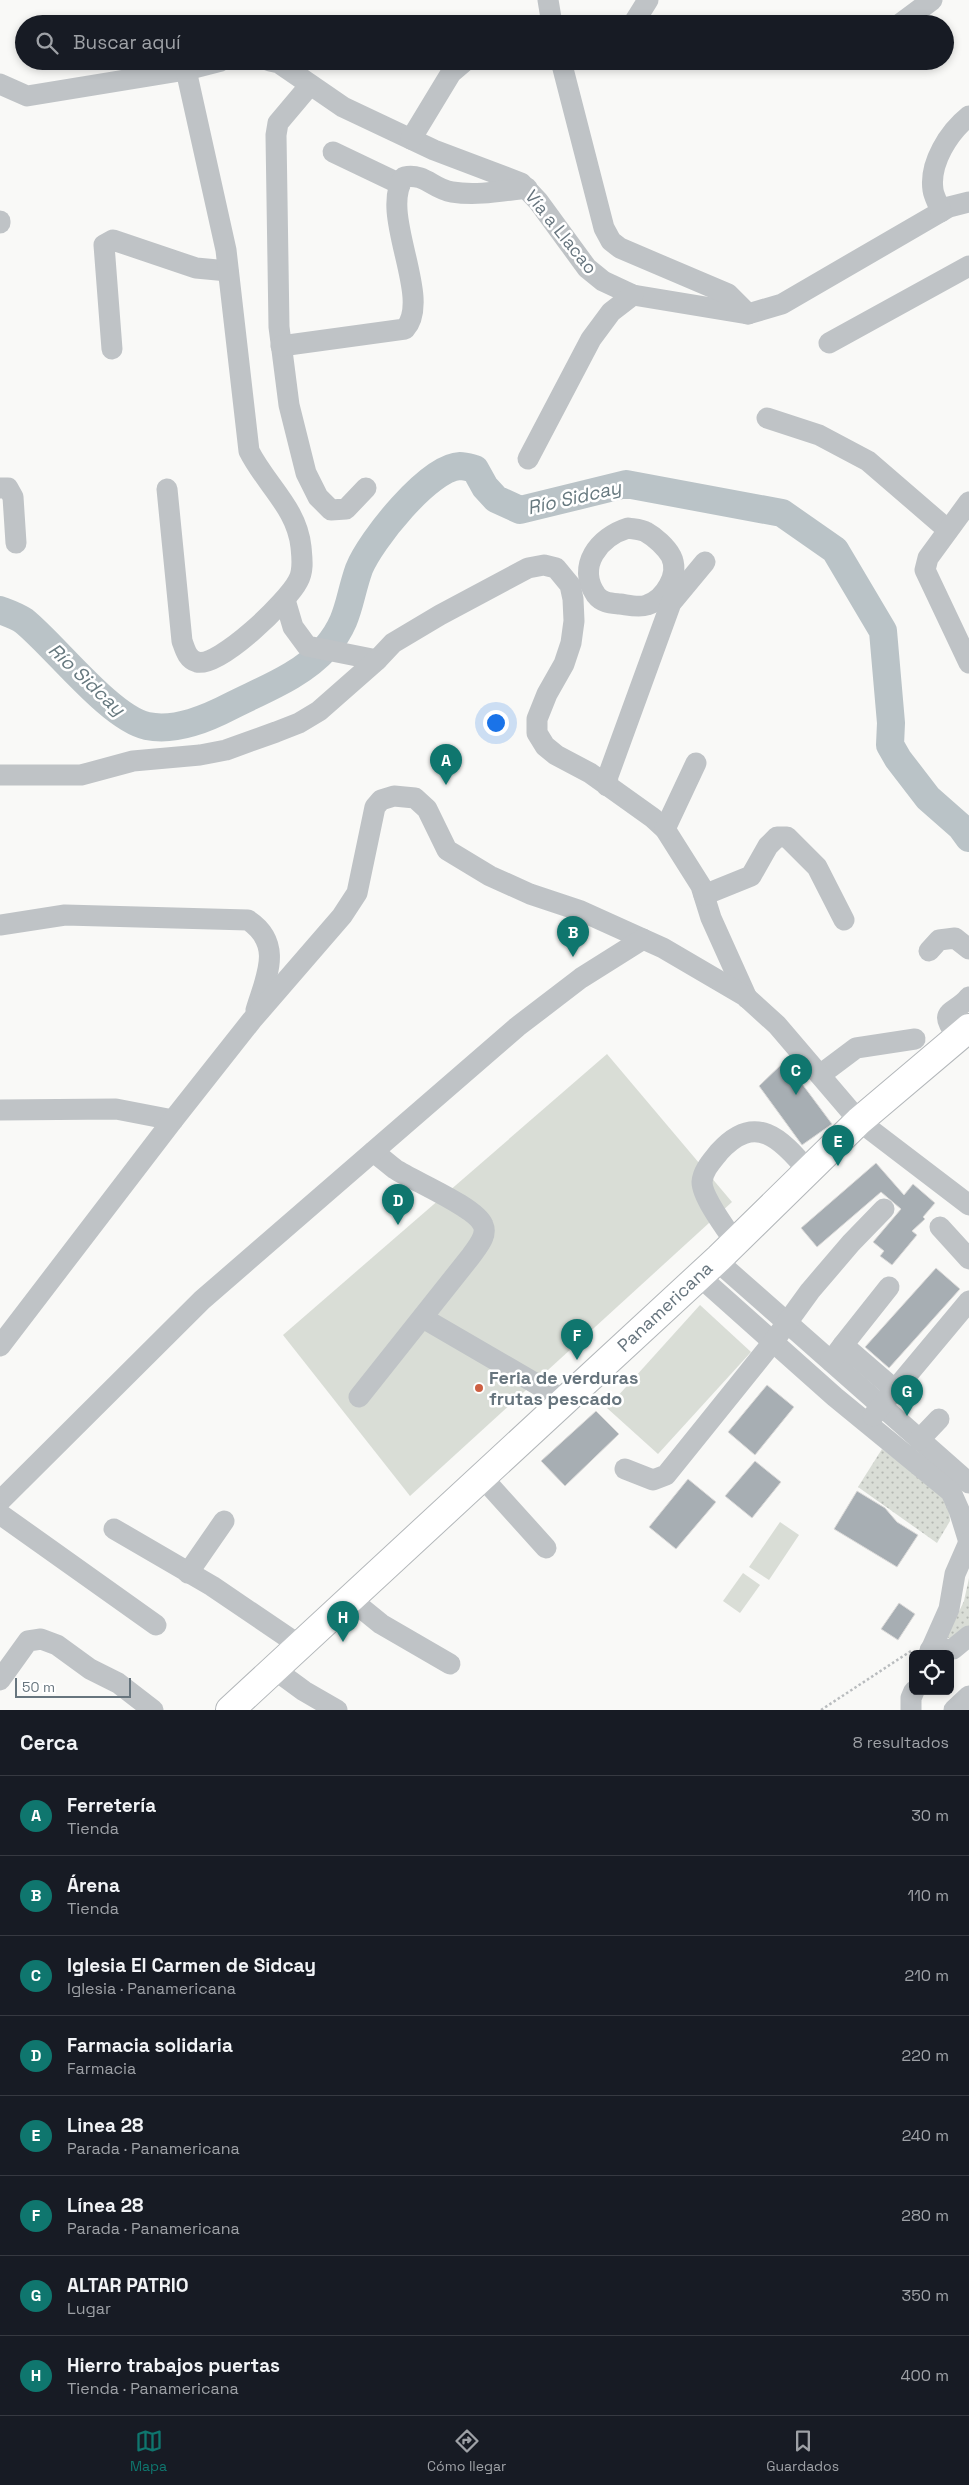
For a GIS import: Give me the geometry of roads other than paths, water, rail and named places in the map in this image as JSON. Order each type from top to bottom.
[{"type":"main road","name":"Panamericana","points":[[230,1710],[717,1259],[859,1121],[964,1032]]},
{"type":"street","points":[[639,15],[648,0]]},
{"type":"street","points":[[912,15],[932,0]]},
{"type":"street","points":[[0,84],[27,96],[186,70],[226,250],[249,451],[259,470],[294,517],[301,545],[302,568],[299,580],[286,600],[259,626],[211,661],[197,662],[188,656],[182,641],[167,489]]},
{"type":"street","name":"Vía a Llacao","points":[[289,70],[343,107],[411,139],[521,183],[527,188],[588,268],[603,281],[633,295],[748,314],[782,304],[941,212],[969,202]]},
{"type":"street","points":[[411,139],[454,70]]},
{"type":"street","points":[[563,70],[604,228],[612,241],[620,248],[658,266],[728,294],[748,314]]},
{"type":"street","points":[[310,85],[278,124],[276,136],[279,327],[289,405],[306,473],[318,497],[330,510],[346,509],[366,488]]},
{"type":"street","points":[[941,212],[933,190],[937,157],[961,122],[969,116]]},
{"type":"street","points":[[333,152],[400,184]]},
{"type":"street","points":[[281,346],[404,329],[412,321],[413,298],[398,206],[400,184],[404,177],[421,176],[441,189],[451,192],[484,193],[527,188]]},
{"type":"street","points":[[112,349],[104,245],[113,240],[196,268],[228,271]]},
{"type":"street","points":[[830,343],[969,267]]},
{"type":"street","points":[[528,459],[590,339],[611,312],[633,295]]},
{"type":"street","points":[[767,418],[819,435],[868,461],[948,530]]},
{"type":"street","points":[[0,488],[8,488],[13,497],[16,543]]},
{"type":"street","points":[[969,502],[928,558],[925,570],[969,663]]},
{"type":"street","points":[[607,786],[608,776],[671,603],[705,562]]},
{"type":"street","points":[[0,775],[81,775],[134,761],[178,758],[226,750],[299,723],[319,711],[377,660],[393,643],[471,597],[528,568],[544,565],[556,568],[579,582],[573,599],[574,620],[571,643],[564,664],[547,694],[537,719],[538,733],[545,746],[556,755],[590,772],[665,829],[701,886],[720,941],[747,998]]},
{"type":"street","points":[[286,600],[293,627],[307,646],[377,660]]},
{"type":"street","points":[[665,829],[696,763]]},
{"type":"street","points":[[0,1346],[252,1020],[342,916],[357,893],[376,807],[381,800],[394,796],[415,798],[422,802],[436,825],[447,850],[490,876],[530,894],[581,911],[663,948],[747,998],[777,1025],[859,1121],[969,1205]]},
{"type":"street","points":[[704,895],[751,876],[768,846],[777,837],[787,837],[818,868],[844,920]]},
{"type":"street","points":[[0,925],[65,915],[248,920],[258,926],[266,938],[271,964],[252,1020]]},
{"type":"street","points":[[929,951],[939,940],[955,938],[969,948]]},
{"type":"street","points":[[0,1502],[202,1300],[517,1027],[582,978],[643,939]]},
{"type":"street","points":[[964,1032],[948,1024],[947,1018],[949,1012],[969,997]]},
{"type":"street","points":[[820,1075],[856,1048],[915,1039]]},
{"type":"street","points":[[0,1110],[116,1109],[173,1120]]},
{"type":"street","points":[[808,1171],[792,1152],[766,1134],[753,1131],[740,1133],[727,1144],[709,1164],[702,1183],[717,1259],[773,1342],[964,1505],[969,1542],[955,1574],[949,1609],[931,1650]]},
{"type":"street","points":[[359,1397],[423,1318],[483,1238],[483,1223],[462,1206],[395,1168],[373,1152]]},
{"type":"street","points":[[625,1469],[653,1480],[666,1476],[788,1323],[827,1270],[884,1209]]},
{"type":"street","points":[[940,1227],[969,1259]]},
{"type":"street","points":[[717,1259],[788,1323],[894,1389]]},
{"type":"street","points":[[837,1353],[889,1287]]},
{"type":"street","points":[[867,1424],[880,1405],[969,1301]]},
{"type":"street","points":[[423,1318],[564,1400]]},
{"type":"street","points":[[837,1353],[880,1405],[969,1483]]},
{"type":"street","points":[[920,1440],[939,1419]]},
{"type":"street","points":[[482,1476],[546,1548]]},
{"type":"street","points":[[0,1514],[156,1625]]},
{"type":"street","points":[[188,1573],[224,1520]]},
{"type":"street","points":[[114,1530],[212,1586],[299,1645]]},
{"type":"street","points":[[349,1598],[381,1624],[450,1664]]},
{"type":"street","points":[[953,1650],[969,1636]]},
{"type":"street","points":[[0,1680],[28,1641],[41,1639],[57,1645],[90,1669],[118,1683],[152,1710]]},
{"type":"street","points":[[274,1669],[304,1691],[338,1710]]},
{"type":"street","points":[[911,1710],[912,1695]]},
{"type":"street","points":[[954,1710],[969,1696]]},
{"type":"waterway","name":"Río Sidcay","points":[[0,610],[24,621],[37,632],[83,680],[117,710],[132,720],[147,726],[169,727],[192,723],[223,710],[282,681],[316,658],[326,648],[340,628],[359,569],[375,541],[402,507],[417,492],[447,470],[460,466],[475,469],[485,487],[496,499],[520,510],[626,484],[782,513],[835,550],[883,631],[891,723],[890,745],[898,759],[928,798],[961,827],[969,838]]},
{"type":"place","name":"Ferretería","points":[[446,785]]},
{"type":"place","name":"Árena","points":[[573,957]]},
{"type":"place","name":"Iglesia El Carmen de Sidcay","points":[[796,1095]]},
{"type":"place","name":"Linea 28","points":[[838,1166]]},
{"type":"place","name":"Farmacia solidaria","points":[[398,1225]]},
{"type":"place","name":"Línea 28","points":[[577,1360]]},
{"type":"place","name":"Feria de verduras frutas pescado","points":[[479,1388]]},
{"type":"place","name":"ALTAR PATRIO","points":[[907,1416]]},
{"type":"place","name":"Hierro trabajos puertas","points":[[343,1642]]}]
